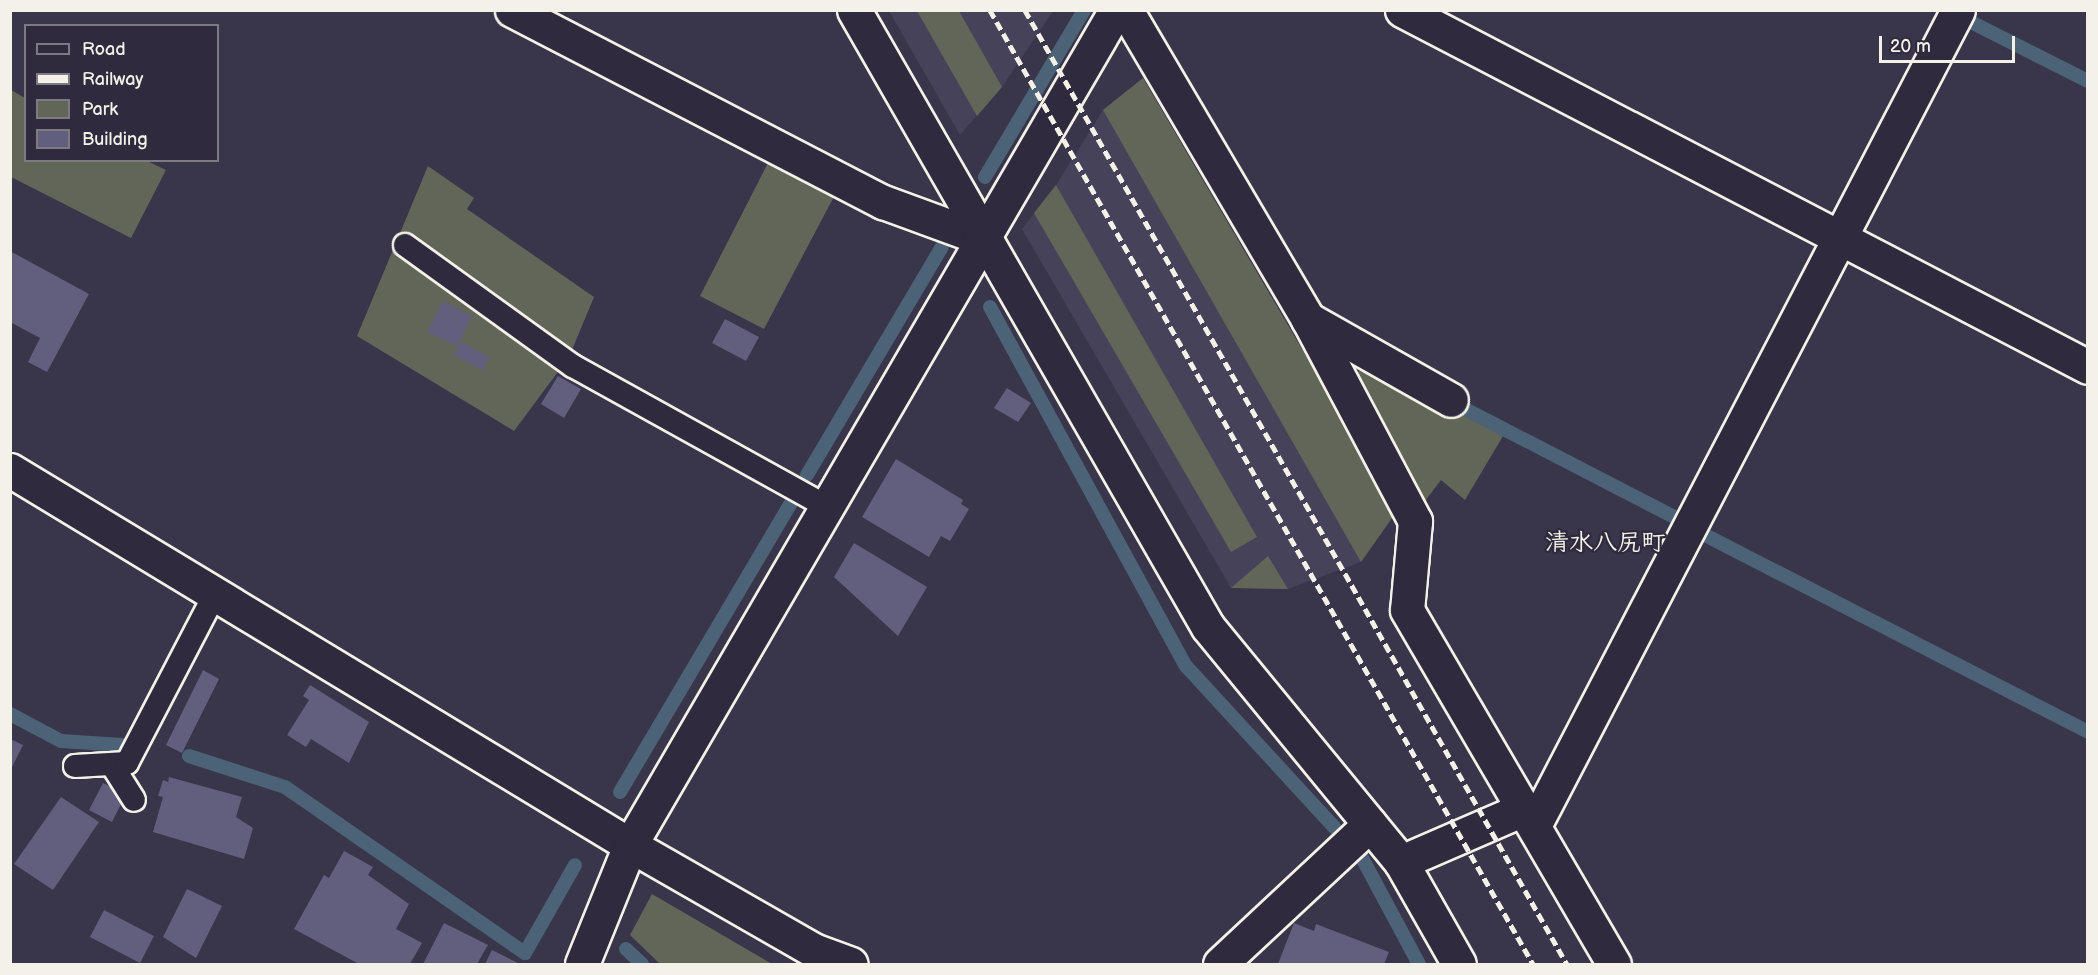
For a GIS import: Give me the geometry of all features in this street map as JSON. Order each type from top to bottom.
[{"type":"street","points":[[513,10],[883,202],[984,239]]},
{"type":"street","points":[[854,10],[1208,627],[1401,862],[1459,964]]},
{"type":"street","points":[[582,964],[630,845],[1116,10]]},
{"type":"street","points":[[1126,10],[1308,319],[1415,521],[1407,610],[1531,816],[1614,964]]},
{"type":"street","points":[[1402,10],[2088,367]]},
{"type":"street","points":[[1401,862],[1531,816],[1840,238],[1958,10]]},
{"type":"street","points":[[1308,319],[1451,400]]},
{"type":"street","points":[[10,470],[630,845],[813,950],[851,964]]},
{"type":"street","points":[[1220,964],[1370,824]]},
{"type":"lane","points":[[405,245],[573,366],[827,507]]},
{"type":"lane","points":[[75,766],[127,764],[215,594]]},
{"type":"lane","points":[[112,765],[134,800]]},
{"type":"shaded area","points":[[889,11],[1053,11],[1002,87],[960,135]]},
{"type":"shaded area","points":[[1143,78],[1397,511],[1361,562],[1288,589],[1231,588],[1022,229],[1056,185],[1103,110]]},
{"type":"green space","points":[[917,11],[959,11],[1002,87],[977,116]]},
{"type":"green space","points":[[1143,78],[1397,511],[1361,562],[1103,110]]},
{"type":"green space","points":[[11,90],[24,97],[24,162],[149,162],[166,170],[131,238],[11,177]]},
{"type":"green space","points":[[772,155],[838,189],[764,329],[700,296]]},
{"type":"green space","points":[[428,166],[474,198],[467,209],[594,297],[569,357],[514,431],[357,336]]},
{"type":"green space","points":[[1056,185],[1257,537],[1231,552],[1034,213]]},
{"type":"green space","points":[[1362,367],[1450,418],[1456,410],[1503,436],[1465,500],[1441,480],[1422,505],[1355,377]]},
{"type":"green space","points":[[1268,556],[1288,589],[1231,588]]},
{"type":"green space","points":[[652,894],[772,964],[660,964],[630,935]]},
{"type":"building","points":[[10,251],[89,294],[47,372],[28,362],[40,338],[10,322]]},
{"type":"building","points":[[443,301],[472,316],[457,346],[427,332]]},
{"type":"building","points":[[725,319],[759,337],[746,361],[712,343]]},
{"type":"building","points":[[461,342],[489,357],[483,370],[453,355]]},
{"type":"building","points":[[558,376],[581,389],[564,418],[541,404]]},
{"type":"building","points":[[1007,388],[1031,403],[1018,422],[994,408]]},
{"type":"building","points":[[896,459],[963,500],[961,504],[969,509],[950,541],[941,536],[929,557],[862,517]]},
{"type":"building","points":[[854,543],[927,587],[898,636],[834,577]]},
{"type":"building","points":[[203,670],[219,679],[182,753],[166,745]]},
{"type":"building","points":[[310,685],[369,722],[349,763],[311,739],[306,747],[287,735],[309,700],[303,696]]},
{"type":"building","points":[[10,739],[23,745],[10,771]]},
{"type":"building","points":[[169,777],[242,797],[236,817],[253,828],[244,859],[153,832],[163,797],[158,796],[163,780],[168,782]]},
{"type":"building","points":[[103,783],[126,794],[112,822],[89,810]]},
{"type":"building","points":[[61,797],[99,822],[53,890],[14,864]]},
{"type":"building","points":[[344,851],[373,867],[368,875],[409,904],[396,929],[422,943],[410,964],[359,964],[294,929],[324,875],[329,878]]},
{"type":"building","points":[[187,889],[222,906],[196,958],[163,937]]},
{"type":"building","points":[[104,910],[154,936],[140,963],[90,937]]},
{"type":"building","points":[[444,923],[488,945],[477,964],[423,964]]},
{"type":"building","points":[[1294,923],[1314,931],[1316,924],[1389,952],[1384,964],[1278,964]]},
{"type":"building","points":[[492,950],[520,964],[485,964]]},
{"type":"waterway","points":[[985,177],[1084,10]]},
{"type":"waterway","points":[[1971,22],[2088,81]]},
{"type":"waterway","points":[[807,475],[942,247]]},
{"type":"waterway","points":[[990,307],[1186,666],[1334,827]]},
{"type":"waterway","points":[[1463,408],[1676,518]]},
{"type":"waterway","points":[[620,792],[791,503]]},
{"type":"waterway","points":[[1707,536],[2088,732]]},
{"type":"waterway","points":[[10,714],[61,741],[122,745]]},
{"type":"waterway","points":[[189,756],[285,787],[525,953],[575,865]]},
{"type":"waterway","points":[[1361,856],[1419,964]]},
{"type":"waterway","points":[[626,949],[642,964]]},
{"type":"railway","points":[[990,10],[1533,964]]},
{"type":"railway","points":[[1025,10],[1567,964]]},
{"type":"district","name":"清水八尻町","points":[[1605,543]]}]
